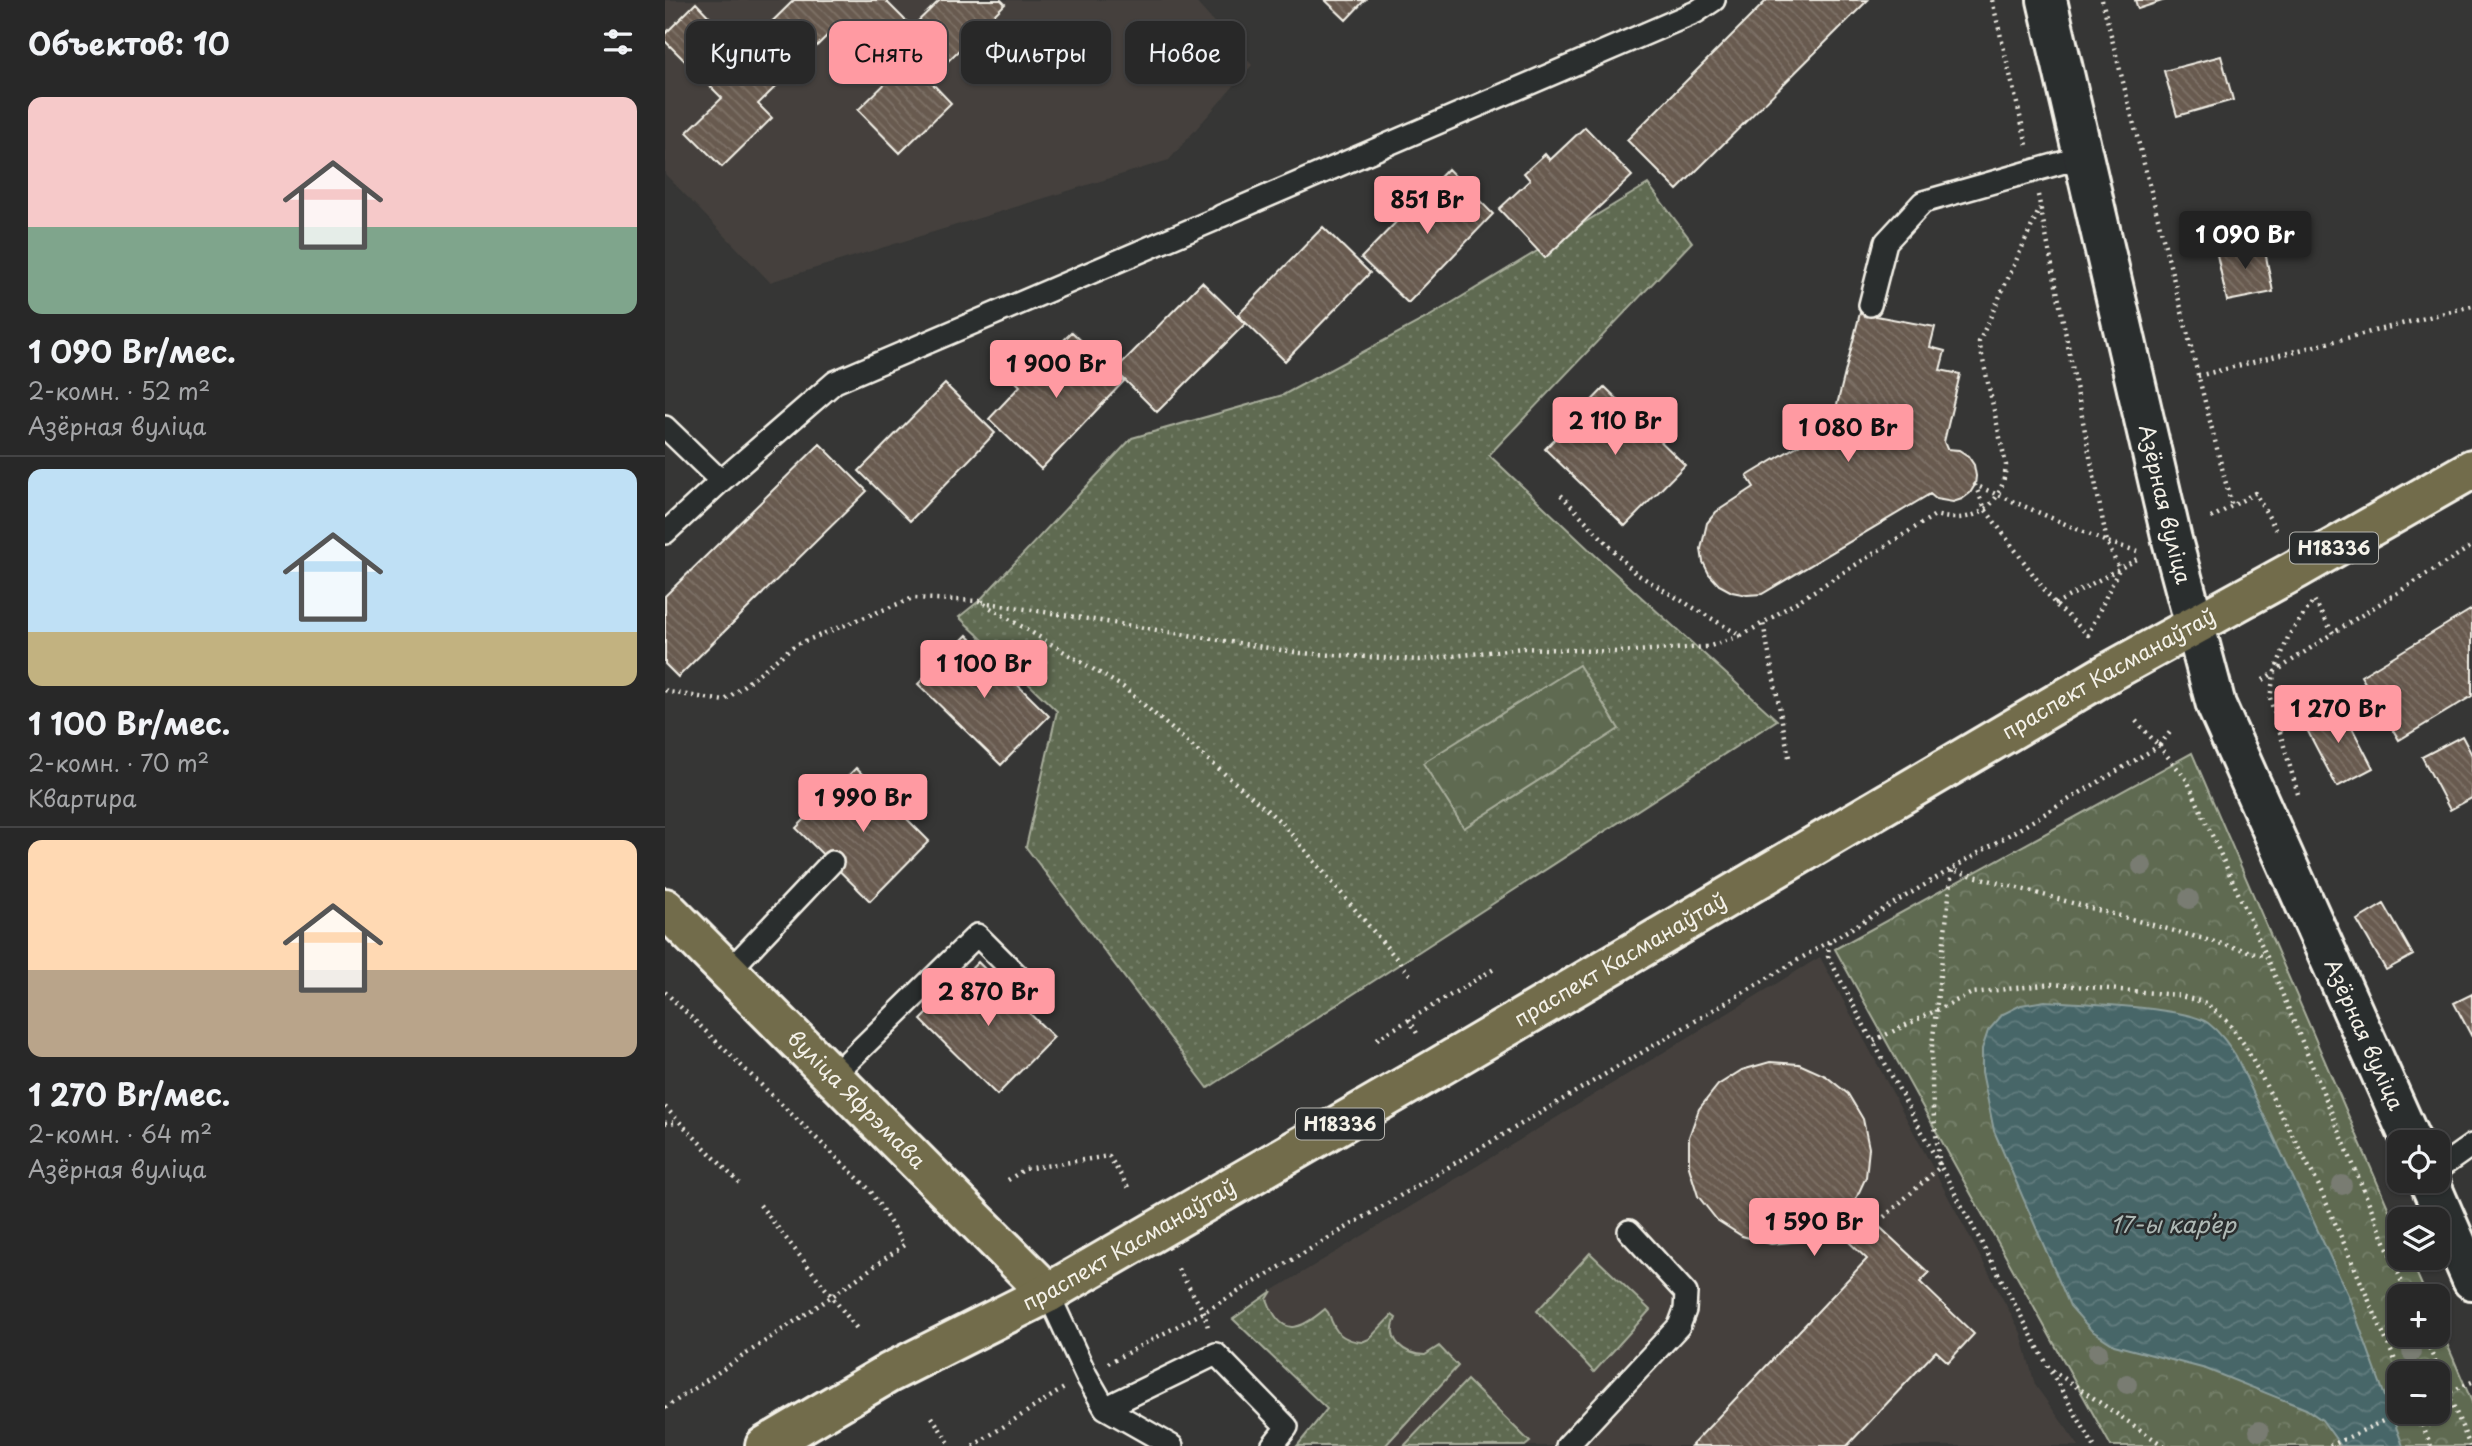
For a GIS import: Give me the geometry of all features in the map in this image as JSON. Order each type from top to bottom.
[{"type":"main road","name":"праспект Касманаўтаў","points":[[765,1446],[889,1373],[1048,1293],[2108,673],[2472,469]]},
{"type":"main road","name":"вуліца Яфрэмава","points":[[665,908],[1048,1293]]},
{"type":"street","name":"Азёрная вуліца","points":[[2047,0],[2172,540],[2216,705],[2406,1130]]},
{"type":"street","points":[[2434,1193],[2472,1280]]},
{"type":"lane","points":[[665,533],[835,382],[1696,12],[1714,0]]},
{"type":"lane","points":[[1870,305],[1886,242],[1923,202],[2083,157]]},
{"type":"lane","points":[[665,426],[721,481]]},
{"type":"lane","points":[[729,971],[832,862]]},
{"type":"lane","points":[[832,1077],[977,935],[1023,981]]},
{"type":"lane","points":[[2450,1161],[2472,1145]]},
{"type":"lane","points":[[1567,1446],[1679,1326],[1685,1310],[1686,1293],[1629,1231]]},
{"type":"lane","points":[[1048,1293],[1086,1375],[1105,1408],[1172,1446]]},
{"type":"lane","points":[[1105,1408],[1216,1354],[1287,1427],[1272,1446]]},
{"type":"path","points":[[1992,0],[2041,208],[2107,542],[2119,569],[2088,635],[2055,604],[1985,509],[1975,485],[2107,542],[2146,554],[2119,569],[2055,604]]},
{"type":"path","points":[[2102,0],[2232,507]]},
{"type":"path","points":[[665,690],[724,701],[795,645],[913,598],[979,601],[1300,653],[1419,660],[1523,648],[1616,652],[1707,647],[1741,636],[1935,515],[1964,519],[1985,509],[1999,495],[2005,481],[2006,465],[1979,342],[2041,208]]},
{"type":"path","points":[[2198,376],[2472,306]]},
{"type":"path","points":[[2211,518],[2255,493],[2277,533]]},
{"type":"path","points":[[1561,495],[1635,573],[1741,636]]},
{"type":"path","points":[[2263,680],[2472,546]]},
{"type":"path","points":[[2314,600],[2333,634]]},
{"type":"path","points":[[979,601],[1122,687],[1282,823],[1412,977]]},
{"type":"path","points":[[1763,623],[1789,757]]},
{"type":"path","points":[[2136,721],[2187,780],[2267,957],[2404,1284]]},
{"type":"path","points":[[974,1446],[1086,1375],[1204,1312],[1952,870],[2159,746],[2171,731]]},
{"type":"path","points":[[1952,870],[2267,957]]},
{"type":"path","points":[[1940,1167],[1931,1068],[1934,1011],[1952,870]]},
{"type":"path","points":[[1830,941],[1828,956],[2049,1368],[2094,1446]]},
{"type":"path","points":[[1377,1039],[1494,969]]},
{"type":"path","points":[[1873,1041],[1972,993],[2052,984],[2177,995],[2206,1003],[2227,1021],[2244,1044],[2318,1184],[2395,1361]]},
{"type":"path","points":[[665,992],[870,1190],[904,1245],[665,1408]]},
{"type":"path","points":[[665,1107],[739,1183]]},
{"type":"path","points":[[665,1123],[679,1122]]},
{"type":"path","points":[[1008,1180],[1025,1169],[1109,1156],[1129,1189]]},
{"type":"path","points":[[1884,1217],[1940,1167]]},
{"type":"path","points":[[760,1205],[858,1330]]},
{"type":"path","points":[[1178,1269],[1204,1312],[1216,1354]]},
{"type":"path","points":[[2049,1368],[2164,1446]]},
{"type":"path","points":[[2450,1391],[2472,1382]]},
{"type":"path","points":[[2450,1397],[2470,1446]]},
{"type":"path","points":[[932,1418],[951,1446]]},
{"type":"path","points":[[2330,1446],[2387,1420]]},
{"type":"path","points":[[2422,1424],[2431,1446]]},
{"type":"shaded area","points":[[665,0],[1194,0],[1213,21],[1125,21],[1125,84],[1235,84],[1169,160],[770,282],[665,174]]},
{"type":"shaded area","points":[[1245,57],[1252,65],[1245,73]]},
{"type":"shaded area","points":[[1820,957],[2021,1333],[2035,1385],[2079,1446],[1297,1446],[1327,1409],[1233,1319],[1272,1291]]},
{"type":"green space","points":[[1648,184],[1692,242],[1489,455],[1777,720],[1208,1088],[1026,847],[1057,711],[959,617],[979,601],[1132,438],[1283,395],[1430,316]]},
{"type":"green space","points":[[1579,665],[1619,729],[1464,828],[1423,763]]},
{"type":"green space","points":[[2192,753],[2388,1207],[2387,1270],[2415,1270],[2421,1284],[2387,1284],[2387,1347],[2448,1347],[2472,1402],[2472,1446],[2111,1446],[1835,949]]},
{"type":"green space","points":[[1590,1253],[1650,1310],[1594,1372],[1537,1311]]},
{"type":"green space","points":[[1272,1291],[1267,1299],[1272,1311],[1284,1325],[1298,1326],[1325,1309],[1341,1335],[1362,1342],[1369,1339],[1392,1315],[1396,1318],[1393,1326],[1395,1339],[1404,1349],[1425,1355],[1439,1346],[1458,1366],[1385,1446],[1297,1446],[1327,1409],[1233,1319]]},
{"type":"green space","points":[[1467,1380],[1530,1442],[1525,1446],[1404,1446]]},
{"type":"water","name":"17-ы кар’ер","points":[[2045,1001],[2177,1013],[2208,1023],[2223,1038],[2236,1056],[2348,1295],[2387,1402],[2387,1424],[2395,1424],[2403,1446],[2341,1446],[2322,1420],[2306,1409],[2206,1369],[2114,1345],[2091,1330],[2070,1306],[1994,1131],[1982,1072],[1982,1049],[1988,1031],[2003,1014],[2021,1005]]},
{"type":"building","points":[[794,0],[885,0],[906,21],[829,21],[829,34],[815,48],[815,21],[773,21]]},
{"type":"building","points":[[940,0],[1001,0],[1005,4],[988,21],[961,21],[961,48],[947,62],[947,21],[918,21]]},
{"type":"building","points":[[1325,0],[1365,0],[1346,20]]},
{"type":"building","points":[[1767,0],[1868,0],[1677,190],[1627,140]]},
{"type":"building","points":[[2135,0],[2165,0],[2138,9]]},
{"type":"building","points":[[696,3],[713,21],[686,21],[686,62],[665,41],[665,34]]},
{"type":"building","points":[[2221,56],[2233,100],[2177,116],[2164,71]]},
{"type":"building","points":[[708,84],[778,84],[758,104],[772,118],[722,167],[687,132],[722,98]]},
{"type":"building","points":[[885,84],[933,84],[951,103],[900,153],[858,110]]},
{"type":"building","points":[[1585,127],[1632,176],[1545,258],[1499,209],[1530,180],[1524,173],[1545,154],[1550,160]]},
{"type":"building","points":[[1448,169],[1493,214],[1408,303],[1361,258]]},
{"type":"building","points":[[1323,227],[1370,273],[1285,361],[1238,315]]},
{"type":"building","points":[[2263,241],[2273,292],[2227,301],[2216,250]]},
{"type":"building","points":[[1202,282],[1245,324],[1157,412],[1115,370]]},
{"type":"building","points":[[1860,313],[1935,327],[1930,347],[1945,351],[1940,370],[1960,374],[1944,442],[1947,449],[1959,450],[1968,456],[1974,465],[1975,485],[1970,493],[1953,502],[1936,499],[1930,494],[1762,594],[1732,592],[1719,585],[1703,562],[1701,549],[1707,523],[1716,512],[1754,487],[1747,476],[1832,425]]},
{"type":"building","points":[[1072,332],[1124,381],[1041,469],[989,419],[1020,386],[1016,382],[1034,363],[1038,366]]},
{"type":"building","points":[[945,384],[995,433],[910,521],[859,471]]},
{"type":"building","points":[[1605,387],[1685,465],[1625,526],[1545,449]]},
{"type":"building","points":[[820,444],[867,491],[678,677],[665,664],[665,596]]},
{"type":"building","points":[[2472,609],[2472,696],[2399,740],[2361,676]]},
{"type":"building","points":[[967,635],[1049,716],[1001,765],[918,684]]},
{"type":"building","points":[[2339,703],[2373,768],[2337,787],[2303,722]]},
{"type":"building","points":[[2462,736],[2472,755],[2472,798],[2450,810],[2422,757]]},
{"type":"building","points":[[856,768],[929,841],[870,901],[796,828]]},
{"type":"building","points":[[2384,904],[2413,955],[2386,970],[2357,920]]},
{"type":"building","points":[[978,962],[1004,988],[1010,982],[1026,998],[1020,1004],[1054,1037],[997,1095],[921,1020]]},
{"type":"building","points":[[2472,994],[2472,1037],[2454,1003]]},
{"type":"building","points":[[1770,1062],[1799,1064],[1826,1076],[1848,1094],[1863,1119],[1869,1148],[1866,1177],[1854,1203],[1929,1273],[1920,1282],[1974,1334],[1948,1362],[1936,1351],[1847,1446],[1691,1446],[1867,1259],[1832,1226],[1801,1241],[1771,1244],[1742,1236],[1717,1220],[1698,1196],[1689,1167],[1689,1137],[1699,1109],[1718,1085],[1742,1070]]}]
